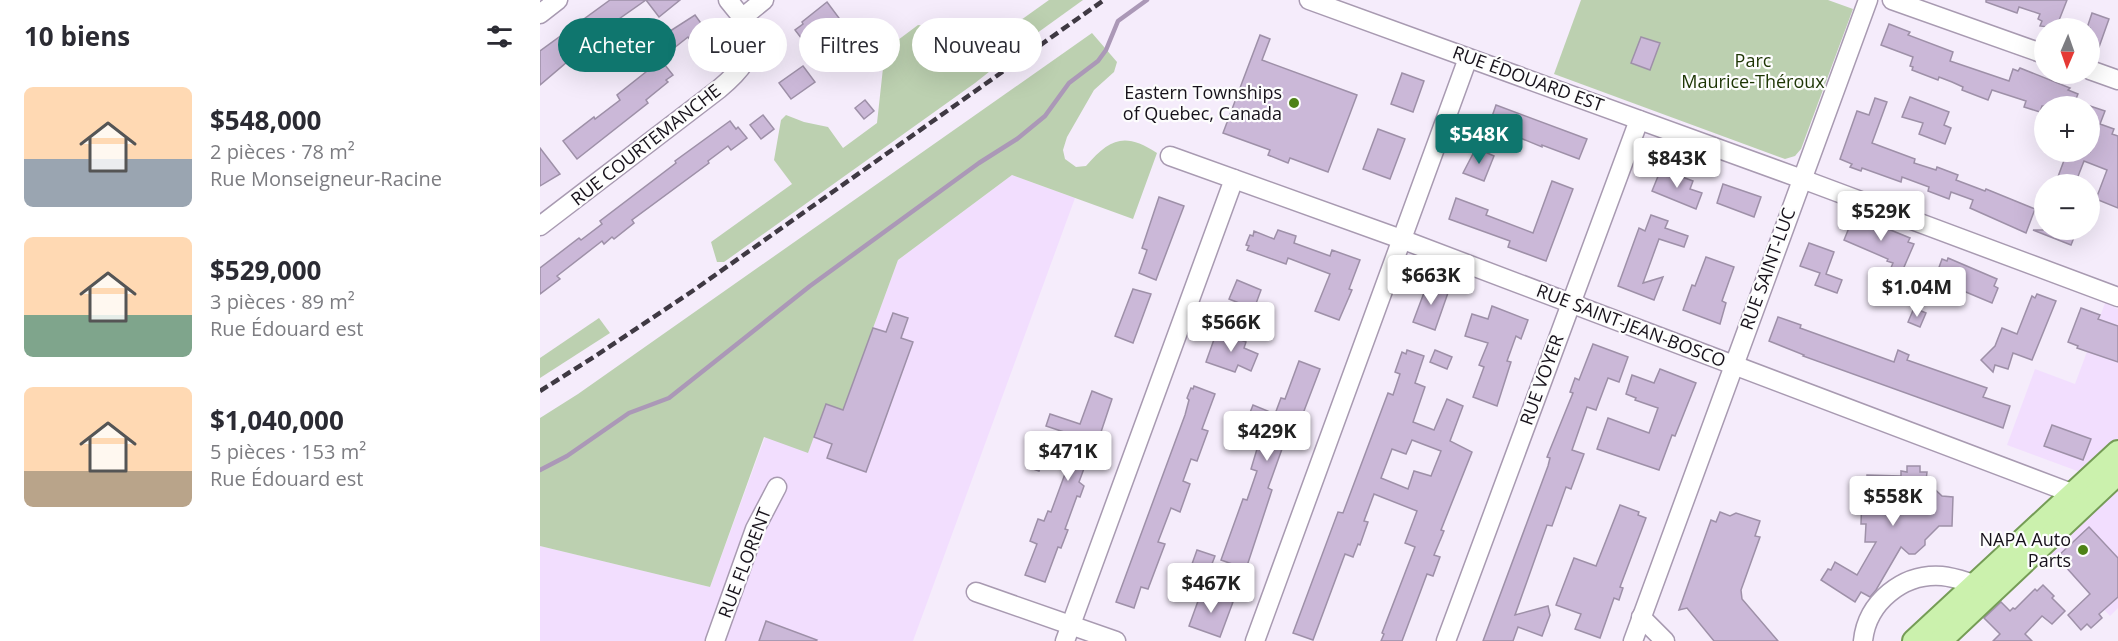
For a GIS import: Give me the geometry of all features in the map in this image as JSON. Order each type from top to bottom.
[{"type":"main road","points":[[1940,641],[2080,497],[2118,452]]},
{"type":"main road","points":[[1914,641],[1974,584],[2080,497],[2118,473]]},
{"type":"street","points":[[540,14],[558,0]]},
{"type":"street","points":[[728,0],[742,18],[764,0]]},
{"type":"street","name":"RUE ÉDOUARD EST","points":[[1309,0],[1802,179],[2118,297]]},
{"type":"street","name":"RUE SAINT-LUC","points":[[1633,641],[1868,0]]},
{"type":"street","points":[[1892,0],[2034,50]]},
{"type":"street","points":[[1255,641],[1468,58]]},
{"type":"street","name":"RUE COURTEMANCHE","points":[[540,226],[738,72]]},
{"type":"street","points":[[2100,74],[2118,80]]},
{"type":"street","name":"RUE VOYER","points":[[1446,641],[1639,120]]},
{"type":"street","name":"RUE SAINT-JEAN-BOSCO","points":[[1170,156],[1401,239],[2080,497]]},
{"type":"street","points":[[1068,633],[1234,178]]},
{"type":"street","name":"RUE FLORENT","points":[[715,641],[755,529],[777,487]]},
{"type":"street","points":[[1863,641],[1866,626],[1877,606],[1892,590],[1901,585],[1911,580],[1933,576],[1955,578],[1974,584]]},
{"type":"street","points":[[976,592],[1068,633],[1116,641]]},
{"type":"street","points":[[1641,617],[1665,641]]},
{"type":"shaded area","points":[[1012,175],[1075,198],[913,641],[540,641],[540,546],[710,587],[765,437],[826,404],[843,410],[898,260]]},
{"type":"shaded area","points":[[2105,303],[2118,309],[2118,608],[2110,616],[2050,552],[2106,500],[2080,472],[2007,445],[2035,369],[2075,384]]},
{"type":"green space","points":[[1049,0],[1083,0],[1042,30],[1042,18],[1024,18]]},
{"type":"green space","name":"Parc Maurice-Théroux","points":[[1581,0],[1828,0],[1853,9],[1801,149],[1795,156],[1785,159],[1554,74]]},
{"type":"green space","points":[[912,30],[912,72],[989,72],[724,262],[717,262],[711,242],[792,184],[774,160],[781,120],[786,115],[828,127],[843,148],[877,123],[883,72],[900,72],[900,38]]},
{"type":"green space","points":[[1092,33],[1117,62],[1114,72],[1094,90],[1067,137],[1063,150],[1065,159],[1076,167],[1086,166],[1103,149],[1118,141],[1136,142],[1157,153],[1133,219],[1012,175],[898,260],[843,410],[826,404],[808,453],[764,437],[710,587],[540,546],[540,418],[578,394],[1036,72],[1042,72],[1042,68]]},
{"type":"green space","points":[[599,318],[610,333],[540,378],[540,358]]},
{"type":"building","points":[[610,0],[646,0],[620,18],[585,18]]},
{"type":"building","points":[[646,0],[680,0],[659,17]]},
{"type":"building","points":[[1986,0],[2067,0],[2060,18],[2038,18],[2040,14],[2019,7],[2017,13],[1986,2]]},
{"type":"building","points":[[827,2],[839,18],[807,18]]},
{"type":"building","points":[[2092,13],[2109,19],[2100,44],[2100,18],[2090,18]]},
{"type":"building","points":[[688,20],[688,37],[676,46],[676,27]]},
{"type":"building","points":[[1889,24],[1910,32],[1908,35],[1953,52],[1950,61],[2009,81],[2013,69],[2018,71],[2020,68],[2034,74],[2034,84],[2060,84],[2078,94],[2077,96],[2034,96],[2034,110],[2024,107],[2026,101],[1992,90],[1988,100],[1962,90],[1963,87],[1952,82],[1939,77],[1938,80],[1912,70],[1913,67],[1910,66],[1913,57],[1881,45]]},
{"type":"building","name":"Eastern Townships of Quebec, Canada","points":[[1260,35],[1270,39],[1262,60],[1357,95],[1328,172],[1290,158],[1288,163],[1268,155],[1270,150],[1223,133]]},
{"type":"building","points":[[1641,37],[1660,43],[1650,70],[1631,63]]},
{"type":"building","points":[[558,38],[558,70],[540,85],[540,51]]},
{"type":"building","points":[[799,69],[799,72],[808,72],[815,82],[791,99],[779,83]]},
{"type":"building","points":[[646,72],[671,72],[673,75],[646,100],[648,103],[577,159],[563,141],[620,100],[617,95]]},
{"type":"building","points":[[1402,73],[1424,81],[1413,112],[1391,104]]},
{"type":"building","points":[[1910,97],[1949,112],[1944,125],[1951,128],[1945,144],[1919,134],[1923,123],[1902,117]]},
{"type":"building","points":[[1875,98],[1887,102],[1872,143],[1915,159],[1914,163],[1936,170],[1937,167],[1958,175],[1956,180],[1985,191],[1986,189],[2034,209],[2026,233],[1970,208],[1973,200],[1951,192],[1949,199],[1928,191],[1929,187],[1902,177],[1901,182],[1862,168],[1861,171],[1850,167],[1852,164],[1840,159],[1857,111],[1869,115]]},
{"type":"building","points":[[865,100],[874,111],[864,119],[855,108]]},
{"type":"building","points":[[1496,105],[1587,139],[1579,159],[1542,145],[1542,147],[1489,125]]},
{"type":"building","points":[[2100,109],[2105,111],[2100,124]]},
{"type":"building","points":[[763,115],[774,129],[761,139],[750,125]]},
{"type":"building","points":[[730,121],[747,138],[731,150],[728,146],[708,161],[709,163],[632,220],[634,223],[614,239],[612,237],[604,244],[602,241],[557,276],[560,279],[540,294],[540,268],[579,238],[581,240],[602,224],[600,221],[676,163],[675,161]]},
{"type":"building","points":[[2100,124],[2114,129],[2112,134],[2118,136],[2118,208],[2100,201],[2100,188],[2107,170],[2087,162],[2100,162]]},
{"type":"building","points":[[1378,129],[1405,139],[1390,179],[1363,169]]},
{"type":"building","points":[[540,148],[560,174],[540,186]]},
{"type":"building","points":[[1476,148],[1494,156],[1484,181],[1463,173]]},
{"type":"building","points":[[2063,162],[2084,162],[2079,174],[2059,174]]},
{"type":"building","points":[[1661,169],[1693,181],[1690,189],[1702,193],[1696,209],[1652,191]]},
{"type":"building","points":[[1552,181],[1573,189],[1546,261],[1508,247],[1510,241],[1449,219],[1456,198],[1488,210],[1486,215],[1533,233]]},
{"type":"building","points":[[1723,184],[1761,197],[1754,217],[1717,203]]},
{"type":"building","points":[[1159,197],[1184,206],[1156,280],[1139,273],[1147,250],[1142,248]]},
{"type":"building","points":[[1651,215],[1668,221],[1665,228],[1688,236],[1684,247],[1659,239],[1643,283],[1663,277],[1654,300],[1618,286],[1639,228],[1645,231]]},
{"type":"building","points":[[1859,217],[1910,238],[1908,242],[1914,244],[1901,274],[1890,270],[1893,263],[1887,261],[1888,259],[1844,240],[1853,218],[1858,220]]},
{"type":"building","points":[[1278,230],[1296,236],[1294,243],[1330,256],[1332,250],[1360,260],[1349,289],[1352,290],[1339,320],[1315,311],[1330,274],[1288,258],[1286,264],[1247,250],[1249,246],[1246,245],[1254,231],[1274,239]]},
{"type":"building","points":[[2058,240],[2073,240],[2071,245]]},
{"type":"building","points":[[1809,243],[1834,252],[1826,274],[1842,280],[1837,293],[1815,285],[1820,273],[1800,266]]},
{"type":"building","points":[[1706,257],[1734,267],[1722,301],[1726,303],[1720,324],[1683,310]]},
{"type":"building","points":[[1948,258],[1997,279],[1994,286],[1998,288],[1992,303],[1942,282],[1943,278],[1937,273],[1942,259],[1947,261]]},
{"type":"building","points":[[1237,280],[1261,290],[1254,309],[1229,299]]},
{"type":"building","points":[[1428,282],[1449,290],[1435,330],[1413,322]]},
{"type":"building","points":[[1133,289],[1151,294],[1133,343],[1115,336]]},
{"type":"building","points":[[2037,294],[2056,301],[2032,360],[2013,353],[2008,369],[1995,365],[1993,372],[1981,360],[1995,346],[2002,328],[2017,334],[2032,296],[2035,298]]},
{"type":"building","points":[[1492,306],[1528,320],[1521,339],[1516,336],[1507,361],[1511,362],[1497,406],[1473,397],[1484,367],[1479,365],[1488,343],[1465,336],[1472,314],[1488,319]]},
{"type":"building","points":[[1914,308],[1926,313],[1920,327],[1908,322]]},
{"type":"building","points":[[2081,308],[2100,315],[2098,319],[2118,326],[2118,362],[2077,348],[2078,346],[2068,342]]},
{"type":"building","points":[[893,313],[908,318],[901,338],[913,342],[866,472],[827,458],[832,444],[814,437],[826,404],[843,410],[873,328],[886,332]]},
{"type":"building","points":[[1778,317],[1801,325],[1800,328],[1894,362],[1898,350],[1909,355],[1907,360],[1987,388],[1983,397],[2010,406],[2003,428],[1803,356],[1769,341]]},
{"type":"building","points":[[1217,331],[1246,342],[1244,348],[1258,354],[1251,371],[1238,365],[1235,372],[1206,362]]},
{"type":"building","points":[[1593,344],[1628,357],[1619,382],[1608,378],[1596,410],[1587,407],[1572,450],[1584,454],[1571,489],[1566,487],[1552,526],[1547,525],[1515,615],[1548,606],[1550,615],[1542,636],[1518,627],[1513,641],[1483,641],[1548,466],[1550,458],[1547,457],[1573,393],[1570,392],[1575,378],[1579,380]]},
{"type":"building","points":[[1407,350],[1424,356],[1415,383],[1425,387],[1413,422],[1434,430],[1447,399],[1463,406],[1450,441],[1472,452],[1441,530],[1444,531],[1434,555],[1440,557],[1433,576],[1427,574],[1402,641],[1381,641],[1415,547],[1405,543],[1417,511],[1374,494],[1364,521],[1368,522],[1360,545],[1358,544],[1353,557],[1345,554],[1313,640],[1293,633],[1338,512],[1343,513],[1388,393],[1393,395],[1400,374],[1395,372],[1402,352],[1406,354]],"holes":[[[1412,440],[1441,451],[1431,476],[1414,471],[1408,489],[1381,478],[1392,449],[1406,454]]]},
{"type":"building","points":[[1435,350],[1452,357],[1447,369],[1430,362]]},
{"type":"building","points":[[1299,361],[1320,369],[1299,424],[1292,421],[1268,488],[1272,490],[1246,569],[1221,560],[1243,499],[1247,500],[1257,471],[1251,469],[1260,439],[1256,438],[1258,433],[1244,428],[1253,405],[1275,414],[1281,398],[1285,399]]},
{"type":"building","points":[[1660,369],[1696,383],[1659,470],[1597,449],[1608,418],[1649,433],[1658,408],[1635,400],[1636,398],[1626,394],[1632,375],[1654,383]]},
{"type":"building","points":[[1194,386],[1215,394],[1202,429],[1208,431],[1197,461],[1191,459],[1183,481],[1190,484],[1180,512],[1171,508],[1158,542],[1165,544],[1148,589],[1141,587],[1134,608],[1116,602],[1185,415],[1189,400],[1187,398]]},
{"type":"building","points":[[1092,391],[1112,399],[1093,456],[1089,455],[1079,482],[1084,486],[1080,497],[1077,496],[1065,529],[1068,530],[1061,548],[1058,547],[1045,582],[1025,575],[1037,544],[1030,541],[1038,519],[1044,521],[1048,511],[1051,512],[1069,463],[1060,460],[1070,434],[1046,426],[1050,414],[1080,424]]},
{"type":"building","points":[[2052,425],[2091,439],[2083,460],[2044,446]]},
{"type":"building","points":[[1032,455],[1043,459],[1039,471],[1027,467]]},
{"type":"building","points":[[1907,466],[1920,466],[1920,472],[1927,472],[1926,481],[1942,496],[1953,497],[1952,526],[1939,526],[1915,554],[1909,554],[1901,547],[1876,590],[1870,597],[1861,592],[1855,602],[1821,580],[1835,562],[1857,575],[1876,542],[1865,542],[1866,524],[1861,524],[1862,495],[1866,495],[1867,475],[1901,476],[1901,471],[1907,472]]},
{"type":"building","points":[[1620,505],[1639,512],[1638,515],[1646,518],[1620,587],[1623,588],[1619,600],[1614,598],[1600,638],[1575,629],[1581,614],[1556,605],[1574,558],[1596,566]]},
{"type":"building","points":[[1720,512],[1730,516],[1736,513],[1760,521],[1755,536],[1760,537],[1741,590],[1742,599],[1778,641],[1714,641],[1687,608],[1679,610],[1711,520],[1716,522]]},
{"type":"building","points":[[2089,527],[2118,558],[2118,597],[2099,614],[2102,618],[2091,628],[2087,624],[2081,630],[2068,615],[2090,594],[2057,557]]},
{"type":"building","points":[[1197,550],[1215,556],[1201,584],[1189,579],[1195,565],[1192,564]]},
{"type":"building","points":[[2043,585],[2065,611],[2052,624],[2042,616],[2025,634],[2032,641],[1993,641],[2000,634],[1984,618],[2001,602],[2010,611],[2015,609],[2035,589],[2037,591]]},
{"type":"building","points":[[1202,590],[1233,602],[1220,637],[1189,626]]},
{"type":"building","points":[[766,621],[817,640],[759,641]]},
{"type":"waterway","points":[[540,470],[567,456],[629,413],[669,398],[810,286],[979,163],[1017,139],[1045,116],[1069,83],[1098,61],[1106,50],[1118,21],[1147,0]]},
{"type":"railway","points":[[540,391],[694,290],[1104,0]]},
{"type":"place","name":"Eastern Townships of Quebec, Canada","points":[[1294,103]]},
{"type":"place","name":"NAPA Auto Parts","points":[[2083,550]]}]
